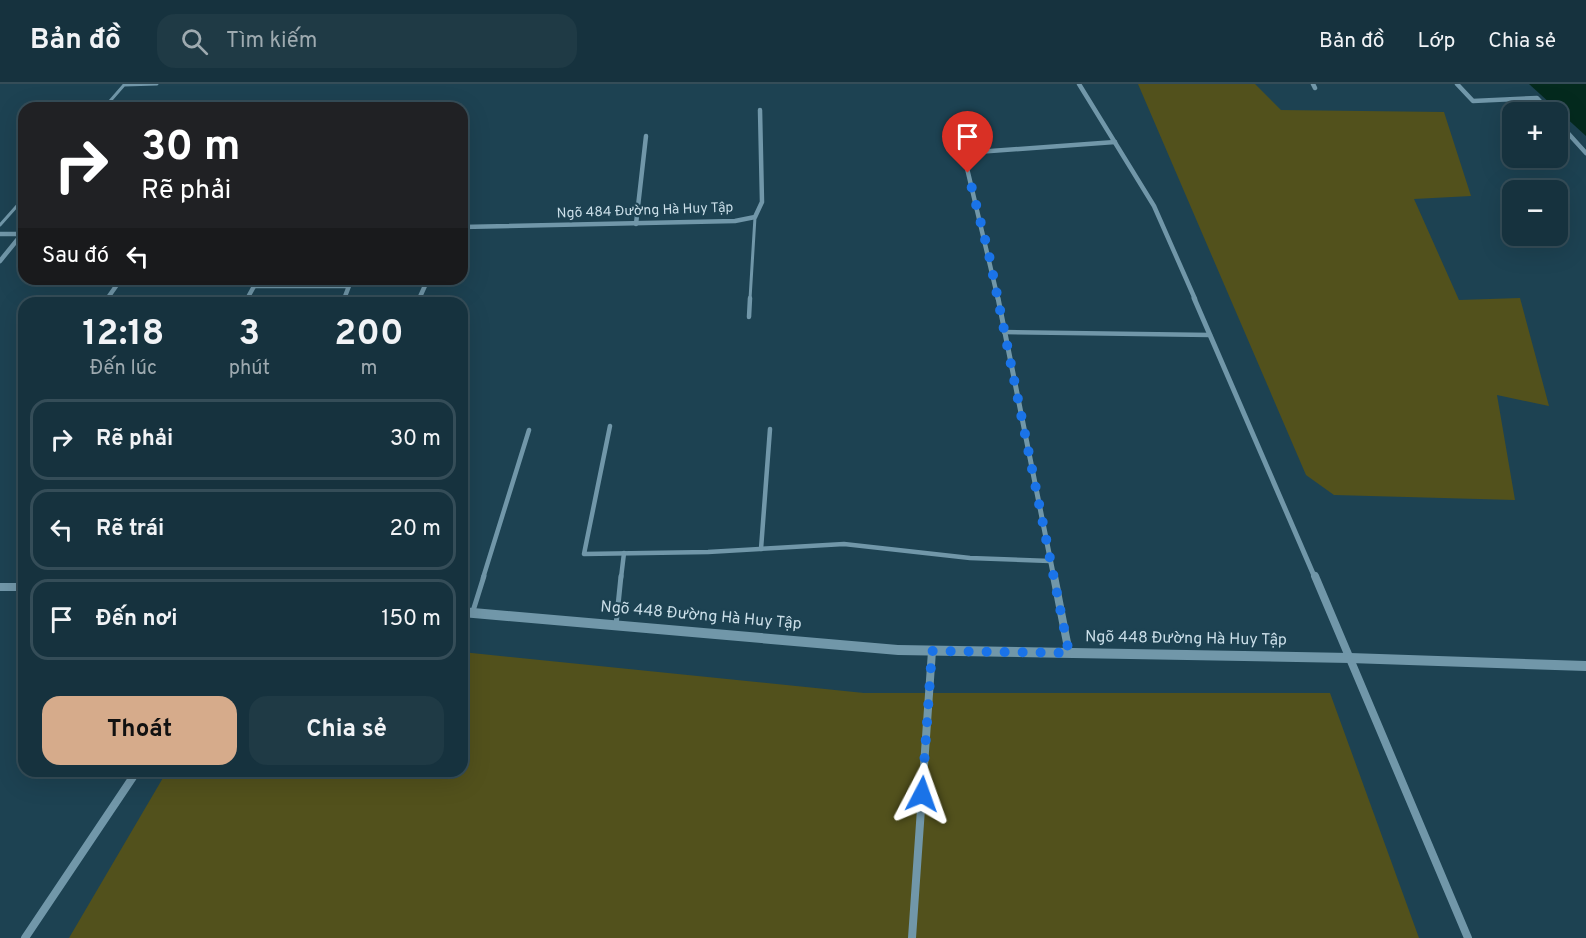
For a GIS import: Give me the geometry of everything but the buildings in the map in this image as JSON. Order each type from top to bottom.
[{"type":"street","points":[[1079,84],[1154,206],[1350,658],[1468,938]]},
{"type":"street","points":[[1457,84],[1473,101],[1537,98],[1541,102]]},
{"type":"street","name":"Ngõ 484 Đường Hà Huy Tập","points":[[468,227],[735,221],[755,217],[762,202],[760,110]]},
{"type":"street","points":[[957,126],[989,255],[1069,653]]},
{"type":"street","points":[[1568,133],[1586,153]]},
{"type":"street","points":[[636,224],[646,136]]},
{"type":"street","points":[[963,153],[1114,142]]},
{"type":"street","points":[[0,234],[18,234]]},
{"type":"street","points":[[0,261],[18,240]]},
{"type":"street","points":[[248,297],[254,286],[350,286],[345,297]]},
{"type":"street","points":[[0,586],[18,587]]},
{"type":"street","name":"Ngõ 448 Đường Hà Huy Tập","points":[[468,612],[886,649],[1350,658],[1586,666]]},
{"type":"street","points":[[912,938],[932,651]]},
{"type":"street","points":[[25,938],[133,777]]},
{"type":"lane","points":[[109,102],[124,85],[157,84]]},
{"type":"lane","points":[[0,225],[18,205]]},
{"type":"lane","points":[[749,317],[755,217]]},
{"type":"lane","points":[[1004,332],[1210,335]]},
{"type":"lane","points":[[610,426],[584,554],[761,549],[844,544],[970,558],[1050,561]]},
{"type":"lane","points":[[761,549],[770,429]]},
{"type":"lane","points":[[468,609],[529,430]]},
{"type":"lane","points":[[616,625],[624,553]]},
{"type":"shaded area","points":[[1138,84],[1255,84],[1281,110],[1444,112],[1471,196],[1414,199],[1459,300],[1520,298],[1549,406],[1497,395],[1515,500],[1334,495],[1306,475]]},
{"type":"shaded area","points":[[1529,84],[1586,84],[1586,136],[1568,120],[1568,102],[1549,102]]},
{"type":"shaded area","points":[[468,653],[864,693],[1330,693],[1419,938],[69,938],[163,777],[468,777]]},
{"type":"route","points":[[922,794],[932,651],[1069,653],[989,255],[968,173]]}]
